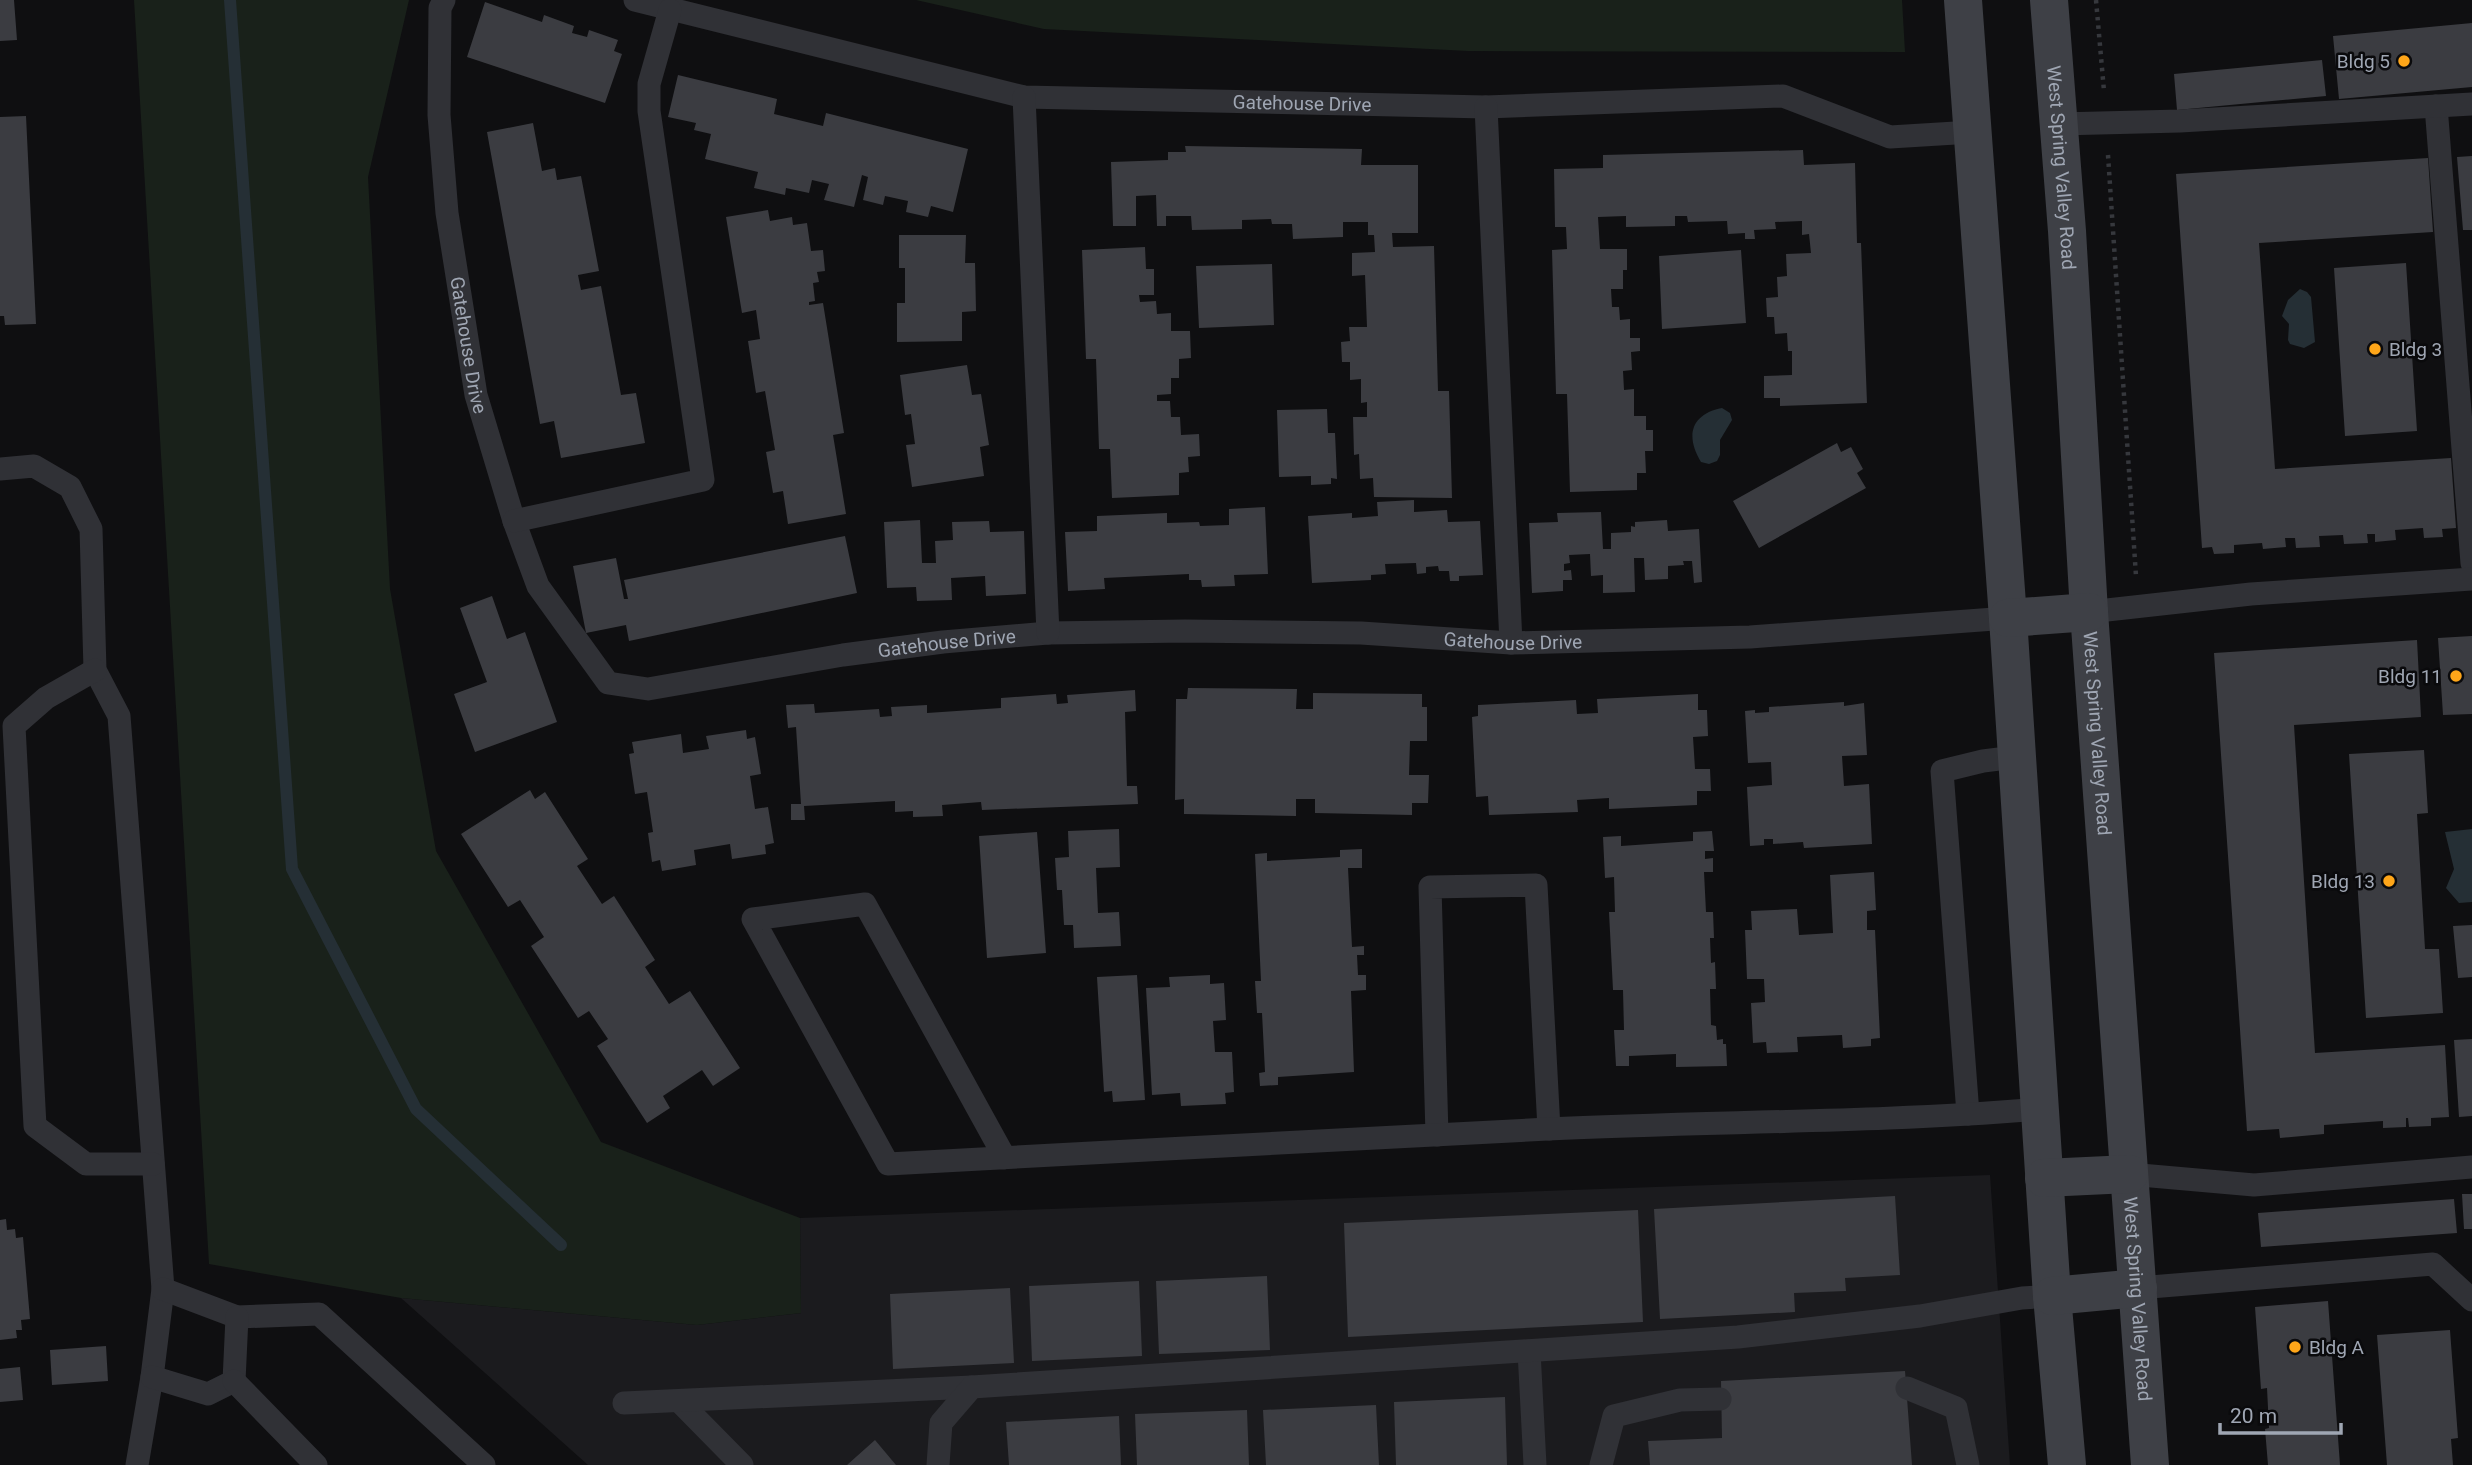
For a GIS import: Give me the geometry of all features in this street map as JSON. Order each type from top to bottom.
[{"type":"main road","name":"West Spring Valley Road","points":[[2049,4],[2150,1465]]},
{"type":"main road","points":[[1964,6],[2008,618],[2062,1464]]},
{"type":"main road","points":[[2008,618],[2089,612]]},
{"type":"main road","points":[[2044,1178],[2129,1174]]},
{"type":"main road","points":[[2052,1296],[2138,1288]]},
{"type":"lane","name":"Gatehouse Drive","points":[[444,0],[440,8],[439,115],[447,213],[475,395],[514,522],[538,586],[608,683],[648,689],[844,655],[943,642],[1048,633],[1361,633],[1511,643],[1750,637],[2008,618]]},
{"type":"lane","name":"Gatehouse Drive","points":[[635,0],[1024,97],[1486,107],[1783,96],[1889,137],[1972,132]]},
{"type":"lane","points":[[514,522],[703,480],[649,111],[649,84],[670,10]]},
{"type":"lane","points":[[1024,97],[1048,633]]},
{"type":"lane","points":[[2059,124],[2180,121],[2472,104]]},
{"type":"lane","points":[[2435,106],[2472,563]]},
{"type":"lane","points":[[1486,107],[1511,643]]},
{"type":"lane","points":[[0,469],[34,466],[70,488],[91,529],[95,670],[119,716],[163,1289],[137,1465]]},
{"type":"lane","points":[[2089,612],[2250,594],[2472,579]]},
{"type":"lane","points":[[95,670],[46,698],[14,726],[35,1126],[86,1164],[153,1164]]},
{"type":"lane","points":[[1968,1114],[1942,771],[2015,757]]},
{"type":"lane","points":[[1437,1135],[1430,887],[1536,884],[1549,1129]]},
{"type":"lane","points":[[1005,1158],[865,904],[753,919],[888,1164],[1005,1158],[1549,1129],[2040,1109]]},
{"type":"lane","points":[[2129,1174],[2254,1185],[2472,1167]]},
{"type":"lane","points":[[2138,1288],[2433,1264],[2472,1300]]},
{"type":"lane","points":[[163,1289],[237,1317],[319,1314],[484,1465]]},
{"type":"lane","points":[[624,1403],[972,1387],[1738,1337],[1920,1316],[2022,1297],[2052,1296]]},
{"type":"lane","points":[[237,1317],[234,1381],[316,1465]]},
{"type":"lane","points":[[1530,1351],[1535,1465]]},
{"type":"lane","points":[[152,1377],[208,1394],[234,1381]]},
{"type":"lane","points":[[938,1465],[941,1423],[972,1387]]},
{"type":"lane","points":[[1907,1388],[1956,1408],[1968,1465]]},
{"type":"lane","points":[[1601,1465],[1614,1416],[1680,1400],[1720,1399]]},
{"type":"lane","points":[[678,1401],[742,1465]]},
{"type":"path","points":[[2096,3],[2137,608]]},
{"type":"shaded area","points":[[134,0],[409,0],[368,177],[390,589],[436,851],[601,1142],[800,1218],[801,1313],[697,1325],[401,1298],[209,1264]]},
{"type":"shaded area","points":[[916,0],[1902,0],[1905,52],[1468,51],[1044,29]]},
{"type":"shaded area","points":[[2300,289],[2311,297],[2315,342],[2304,348],[2290,344],[2289,324],[2282,316],[2288,300]]},
{"type":"shaded area","points":[[1722,408],[1730,413],[1732,420],[1720,440],[1720,455],[1717,461],[1709,464],[1701,462],[1693,443],[1694,428],[1703,415]]},
{"type":"shaded area","points":[[2472,829],[2472,902],[2459,903],[2446,888],[2454,869],[2445,832]]},
{"type":"shaded area","points":[[1990,1175],[2010,1465],[588,1465],[401,1298],[697,1325],[801,1313],[800,1218]]},
{"type":"building","points":[[0,0],[14,0],[17,40],[0,41]]},
{"type":"building","points":[[485,2],[542,22],[544,15],[574,26],[572,33],[587,37],[589,30],[618,40],[614,51],[622,54],[605,103],[467,57]]},
{"type":"building","name":"Bldg 5","points":[[2472,23],[2472,87],[2339,99],[2333,36]]},
{"type":"building","points":[[2322,60],[2326,96],[2177,110],[2174,74]]},
{"type":"building","points":[[678,75],[777,99],[774,114],[823,126],[826,113],[968,149],[953,212],[931,206],[928,217],[906,212],[908,201],[885,196],[883,205],[863,200],[868,177],[862,175],[854,207],[824,200],[829,184],[812,180],[809,193],[786,188],[785,195],[754,188],[758,172],[705,159],[711,134],[694,130],[696,123],[668,117]]},
{"type":"building","points":[[26,116],[36,324],[5,325],[4,316],[0,316],[0,117]]},
{"type":"building","points":[[533,123],[542,171],[555,168],[557,180],[581,176],[599,271],[578,275],[581,290],[601,286],[621,395],[636,393],[645,443],[561,458],[554,421],[540,424],[487,132]]},
{"type":"building","points":[[1185,146],[1362,149],[1361,165],[1418,165],[1418,233],[1392,233],[1393,247],[1434,246],[1438,391],[1449,391],[1452,498],[1374,497],[1373,478],[1360,479],[1359,454],[1354,455],[1353,417],[1367,417],[1367,402],[1361,403],[1361,379],[1350,380],[1350,362],[1342,362],[1341,342],[1350,341],[1349,327],[1367,327],[1365,275],[1352,276],[1352,253],[1375,252],[1374,235],[1368,235],[1368,222],[1343,222],[1343,237],[1293,239],[1292,224],[1272,224],[1271,219],[1242,220],[1242,229],[1192,230],[1191,216],[1166,216],[1166,226],[1157,226],[1156,195],[1136,196],[1136,226],[1113,226],[1111,162],[1168,160],[1168,152],[1186,152]]},
{"type":"building","points":[[1803,150],[1804,165],[1855,163],[1867,403],[1780,406],[1780,398],[1764,398],[1764,376],[1792,375],[1792,351],[1788,351],[1787,333],[1775,334],[1774,317],[1767,317],[1766,298],[1778,297],[1777,277],[1787,276],[1786,254],[1811,253],[1809,234],[1802,235],[1802,221],[1775,222],[1776,229],[1754,230],[1755,239],[1745,239],[1745,233],[1728,234],[1727,221],[1688,222],[1687,216],[1675,216],[1675,226],[1626,227],[1626,216],[1598,217],[1600,249],[1627,249],[1623,289],[1611,289],[1612,307],[1619,307],[1620,320],[1630,319],[1630,338],[1640,338],[1640,351],[1631,352],[1632,370],[1623,371],[1624,390],[1634,389],[1634,416],[1646,416],[1646,430],[1653,430],[1653,451],[1645,451],[1646,473],[1637,473],[1637,490],[1570,492],[1567,394],[1556,394],[1552,250],[1567,249],[1566,227],[1555,227],[1554,169],[1603,168],[1603,155]]},
{"type":"building","points":[[2472,156],[2472,230],[2463,230],[2457,157]]},
{"type":"building","points":[[2428,158],[2433,232],[2259,243],[2275,469],[2451,458],[2456,528],[2442,529],[2443,537],[2424,538],[2423,528],[2395,530],[2396,540],[2375,542],[2375,534],[2367,534],[2368,543],[2344,544],[2343,535],[2319,536],[2320,547],[2296,548],[2295,538],[2285,538],[2286,547],[2263,549],[2262,543],[2234,545],[2234,553],[2214,554],[2212,547],[2202,548],[2176,174]]},
{"type":"building","points":[[768,210],[770,221],[792,217],[793,225],[807,223],[811,251],[823,250],[825,271],[817,272],[819,282],[813,283],[815,301],[809,302],[809,305],[823,303],[844,433],[833,435],[846,514],[788,524],[783,491],[773,493],[766,452],[775,450],[765,391],[756,393],[748,341],[760,339],[756,310],[742,313],[726,217]]},
{"type":"building","points":[[899,235],[966,235],[965,263],[975,263],[976,311],[962,312],[962,341],[897,342],[897,303],[905,303],[905,268],[899,268]]},
{"type":"building","points":[[1145,247],[1146,269],[1154,269],[1154,295],[1139,295],[1140,302],[1156,301],[1157,314],[1171,313],[1171,331],[1190,331],[1191,358],[1179,359],[1179,378],[1171,378],[1171,394],[1157,395],[1157,401],[1170,401],[1171,417],[1180,417],[1181,435],[1199,434],[1200,456],[1188,457],[1189,472],[1179,473],[1179,495],[1112,498],[1110,449],[1099,449],[1096,359],[1086,359],[1082,250]]},
{"type":"building","points":[[1741,250],[1746,323],[1662,329],[1659,256]]},
{"type":"building","name":"Bldg 3","points":[[2406,263],[2417,431],[2345,436],[2334,268]]},
{"type":"building","points":[[1272,264],[1274,325],[1199,328],[1196,266]]},
{"type":"building","points":[[967,365],[972,395],[981,394],[989,445],[980,447],[984,476],[912,487],[906,445],[915,444],[911,414],[905,415],[900,375]]},
{"type":"building","points":[[1327,409],[1328,433],[1335,433],[1337,479],[1331,478],[1331,484],[1311,485],[1311,476],[1279,477],[1277,410]]},
{"type":"building","points":[[1837,443],[1841,452],[1851,447],[1863,469],[1857,473],[1866,488],[1759,548],[1733,501]]},
{"type":"building","points":[[1414,500],[1414,512],[1447,510],[1448,522],[1480,521],[1483,575],[1459,576],[1459,581],[1450,581],[1449,571],[1439,571],[1438,566],[1426,567],[1426,573],[1417,574],[1416,563],[1385,564],[1386,574],[1371,575],[1371,580],[1312,583],[1308,516],[1352,513],[1352,518],[1378,516],[1377,502]]},
{"type":"building","points":[[1265,507],[1268,574],[1234,575],[1235,586],[1202,587],[1201,580],[1189,580],[1189,574],[1104,578],[1105,589],[1068,591],[1065,532],[1097,531],[1097,516],[1167,513],[1167,523],[1229,525],[1229,509]]},
{"type":"building","points":[[1601,512],[1603,549],[1611,549],[1611,533],[1631,532],[1631,526],[1635,527],[1635,522],[1667,520],[1668,531],[1699,529],[1702,582],[1694,583],[1692,561],[1683,561],[1684,565],[1668,566],[1668,579],[1645,580],[1644,558],[1634,558],[1635,592],[1603,593],[1603,575],[1591,576],[1590,554],[1569,555],[1570,563],[1564,564],[1564,571],[1571,570],[1572,580],[1563,580],[1563,591],[1532,593],[1529,523],[1558,522],[1557,513]]},
{"type":"building","points":[[920,520],[922,563],[936,563],[935,541],[953,540],[952,522],[989,521],[990,532],[1024,531],[1026,594],[986,596],[985,576],[951,578],[952,600],[917,601],[916,587],[887,588],[884,522]]},
{"type":"building","points":[[845,536],[857,593],[629,641],[626,625],[586,633],[573,566],[616,558],[624,599],[628,599],[624,580]]},
{"type":"building","points":[[492,596],[507,639],[525,632],[557,722],[475,752],[454,694],[487,682],[460,608]]},
{"type":"building","name":"Bldg 11","points":[[2472,636],[2472,714],[2443,715],[2438,638]]},
{"type":"building","points":[[2417,640],[2421,717],[2294,725],[2315,1053],[2445,1045],[2449,1117],[2431,1118],[2431,1126],[2409,1127],[2408,1118],[2406,1127],[2383,1128],[2383,1121],[2324,1125],[2324,1134],[2280,1138],[2279,1129],[2247,1131],[2214,653]]},
{"type":"building","points":[[1188,688],[1297,689],[1296,709],[1313,709],[1313,693],[1422,694],[1422,707],[1427,707],[1427,741],[1410,741],[1409,775],[1429,775],[1428,803],[1412,803],[1412,815],[1315,813],[1315,799],[1296,799],[1296,816],[1184,814],[1184,799],[1175,800],[1176,699],[1187,699]]},
{"type":"building","points":[[1135,690],[1136,711],[1125,712],[1127,786],[1137,786],[1138,804],[982,810],[981,802],[942,805],[943,816],[913,817],[913,811],[895,812],[895,801],[804,806],[805,820],[791,820],[791,804],[801,804],[796,727],[788,728],[786,705],[814,704],[815,713],[879,709],[880,717],[892,716],[891,707],[927,705],[927,713],[1001,708],[1001,698],[1056,694],[1057,704],[1068,703],[1067,695]]},
{"type":"building","points":[[1698,694],[1698,710],[1707,710],[1708,736],[1693,737],[1695,769],[1710,769],[1711,791],[1697,791],[1697,805],[1609,809],[1609,798],[1577,800],[1578,812],[1489,815],[1488,796],[1476,797],[1472,717],[1478,716],[1478,705],[1576,700],[1577,714],[1598,713],[1597,699]]},
{"type":"building","points":[[1844,702],[1844,706],[1864,703],[1867,755],[1842,756],[1844,786],[1869,784],[1872,844],[1804,848],[1803,842],[1773,844],[1773,839],[1764,839],[1764,845],[1750,846],[1747,787],[1772,785],[1771,762],[1748,763],[1745,711],[1769,712],[1769,707]]},
{"type":"building","points":[[746,730],[747,739],[755,737],[761,774],[750,776],[755,809],[768,807],[774,843],[765,845],[766,854],[732,859],[730,844],[694,850],[696,865],[662,871],[660,860],[652,862],[648,833],[653,832],[647,792],[635,794],[629,754],[634,753],[632,742],[681,734],[683,753],[709,749],[706,736]]},
{"type":"building","name":"Bldg 13","points":[[2424,750],[2428,813],[2417,814],[2425,949],[2439,949],[2443,1013],[2366,1018],[2349,754]]},
{"type":"building","points":[[530,790],[535,799],[545,792],[588,859],[577,866],[602,904],[614,896],[655,960],[645,967],[669,1004],[690,991],[740,1068],[713,1086],[702,1070],[663,1096],[670,1108],[647,1123],[597,1046],[608,1039],[589,1011],[578,1018],[531,946],[544,937],[520,900],[508,907],[461,834]]},
{"type":"building","points":[[1119,829],[1120,867],[1096,868],[1098,913],[1119,912],[1121,946],[1074,948],[1073,925],[1064,925],[1062,890],[1057,890],[1055,858],[1069,857],[1068,831]]},
{"type":"building","points":[[1712,831],[1714,851],[1705,851],[1705,859],[1713,858],[1713,872],[1704,872],[1706,912],[1713,912],[1714,938],[1710,938],[1711,963],[1715,962],[1716,989],[1710,989],[1711,1025],[1716,1026],[1717,1040],[1723,1039],[1723,1044],[1726,1044],[1727,1066],[1676,1067],[1676,1054],[1629,1056],[1629,1066],[1616,1066],[1614,1030],[1624,1030],[1623,990],[1613,990],[1609,912],[1615,912],[1614,877],[1605,878],[1603,837],[1621,836],[1621,846],[1693,841],[1693,832]]},
{"type":"building","points":[[1037,832],[1046,953],[987,958],[979,836]]},
{"type":"building","points":[[1362,849],[1362,868],[1348,868],[1352,947],[1364,946],[1364,955],[1357,955],[1358,975],[1366,975],[1366,990],[1351,991],[1354,1072],[1278,1077],[1278,1085],[1260,1086],[1259,1073],[1265,1072],[1262,1013],[1257,1013],[1255,981],[1261,981],[1255,854],[1267,853],[1267,861],[1340,857],[1340,850]]},
{"type":"building","points":[[1874,872],[1876,910],[1867,911],[1867,930],[1875,930],[1880,1038],[1871,1039],[1871,1046],[1843,1048],[1842,1035],[1797,1037],[1798,1052],[1767,1053],[1766,1042],[1753,1043],[1751,1003],[1765,1002],[1764,979],[1747,979],[1745,930],[1752,930],[1751,911],[1797,909],[1799,935],[1833,933],[1830,875]]},
{"type":"building","points":[[2472,925],[2472,977],[2458,978],[2453,926]]},
{"type":"building","points":[[1137,975],[1145,1100],[1113,1102],[1112,1091],[1104,1092],[1097,977]]},
{"type":"building","points":[[1210,975],[1210,984],[1224,983],[1226,1020],[1213,1021],[1215,1052],[1232,1052],[1234,1092],[1225,1093],[1226,1104],[1181,1106],[1180,1093],[1152,1095],[1146,988],[1170,987],[1169,977]]},
{"type":"building","points":[[2472,1039],[2472,1116],[2459,1117],[2454,1040]]},
{"type":"building","points":[[2462,1194],[2472,1194],[2472,1229],[2464,1229]]},
{"type":"building","points":[[1895,1196],[1900,1275],[1845,1278],[1846,1291],[1794,1293],[1795,1312],[1660,1319],[1654,1209]]},
{"type":"building","points":[[2454,1199],[2457,1233],[2261,1247],[2258,1213]]},
{"type":"building","points":[[1638,1210],[1643,1322],[1348,1337],[1344,1223]]},
{"type":"building","points":[[6,1219],[7,1230],[15,1229],[16,1238],[23,1237],[30,1319],[21,1320],[22,1330],[16,1330],[17,1338],[0,1340],[0,1220]]},
{"type":"building","points":[[1267,1276],[1270,1350],[1159,1354],[1156,1281]]},
{"type":"building","points":[[1139,1281],[1142,1356],[1032,1361],[1029,1286]]},
{"type":"building","points":[[1010,1288],[1014,1363],[893,1369],[890,1294]]},
{"type":"building","name":"Bldg A","points":[[2328,1301],[2340,1465],[2268,1465],[2265,1429],[2269,1428],[2267,1388],[2261,1389],[2255,1307]]},
{"type":"building","points":[[2450,1330],[2458,1438],[2451,1439],[2453,1465],[2387,1465],[2377,1335]]},
{"type":"building","points":[[106,1346],[108,1381],[52,1385],[50,1350]]},
{"type":"building","points":[[20,1367],[23,1400],[0,1402],[0,1369]]},
{"type":"building","points":[[1905,1371],[1912,1465],[1650,1465],[1648,1441],[1722,1438],[1721,1381]]},
{"type":"building","points":[[1505,1397],[1507,1465],[1396,1465],[1394,1402]]},
{"type":"building","points":[[1376,1405],[1379,1465],[1266,1465],[1263,1410]]},
{"type":"building","points":[[1247,1410],[1249,1465],[1137,1465],[1135,1414]]},
{"type":"building","points":[[1119,1416],[1121,1465],[1009,1465],[1006,1422]]},
{"type":"building","points":[[875,1440],[896,1465],[847,1465]]},
{"type":"waterway","points":[[230,0],[292,869],[416,1109],[561,1245]]},
{"type":"place","name":"Bldg 5","points":[[2404,61]]},
{"type":"place","name":"Bldg 3","points":[[2375,349]]},
{"type":"place","name":"Bldg 11","points":[[2456,676]]},
{"type":"place","name":"Bldg 13","points":[[2389,881]]},
{"type":"place","name":"Bldg A","points":[[2295,1347]]}]
